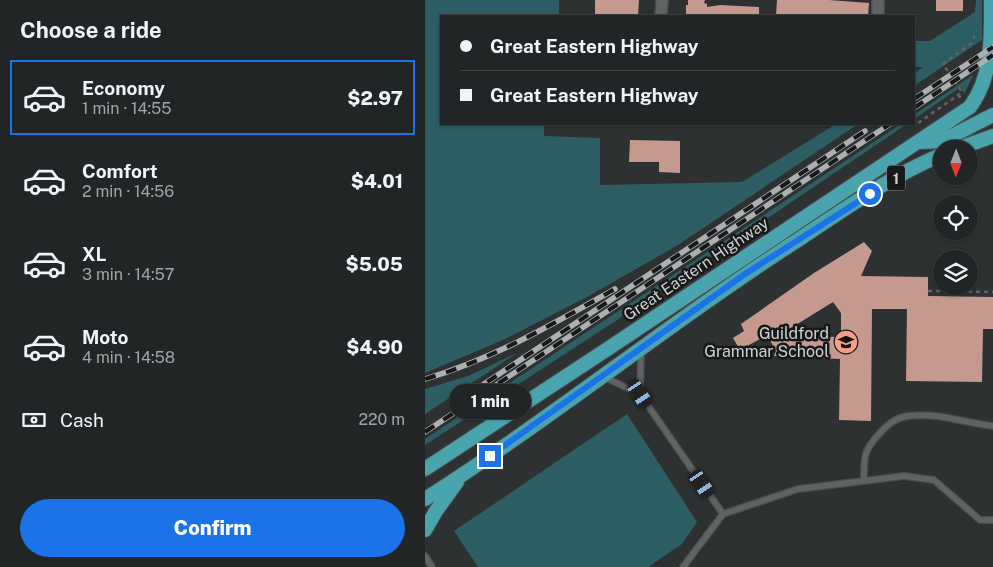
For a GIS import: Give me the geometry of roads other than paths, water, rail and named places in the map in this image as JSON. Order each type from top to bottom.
[{"type":"highway","name":"1","points":[[918,142],[970,106],[982,87],[988,74],[990,57],[991,0]]},
{"type":"highway","name":"Great Eastern Highway","points":[[425,469],[918,142],[942,141],[993,115]]},
{"type":"highway","points":[[978,141],[993,136]]},
{"type":"highway","name":"Great Eastern Highway","points":[[425,499],[462,476],[761,263],[870,194],[933,159]]},
{"type":"highway","points":[[425,530],[436,511],[462,476]]},
{"type":"street","points":[[661,15],[662,0]]},
{"type":"street","points":[[878,0],[878,15]]},
{"type":"lane","points":[[640,394],[641,349]]},
{"type":"lane","points":[[602,376],[640,394],[723,514]]},
{"type":"lane","points":[[864,481],[864,461],[868,446],[888,424],[906,416],[930,415],[993,426]]},
{"type":"lane","points":[[683,567],[723,514],[799,489],[904,476],[934,480],[980,520],[993,520]]},
{"type":"lane","points":[[425,556],[432,567]]},
{"type":"railway","points":[[915,98],[993,47]]},
{"type":"railway","points":[[915,107],[993,55]]},
{"type":"railway","points":[[425,432],[888,125]]},
{"type":"railway","points":[[469,394],[865,131]]},
{"type":"railway","points":[[425,379],[499,351],[546,328],[615,289]]},
{"type":"place","name":"Guildford Grammar School","points":[[846,342]]}]
